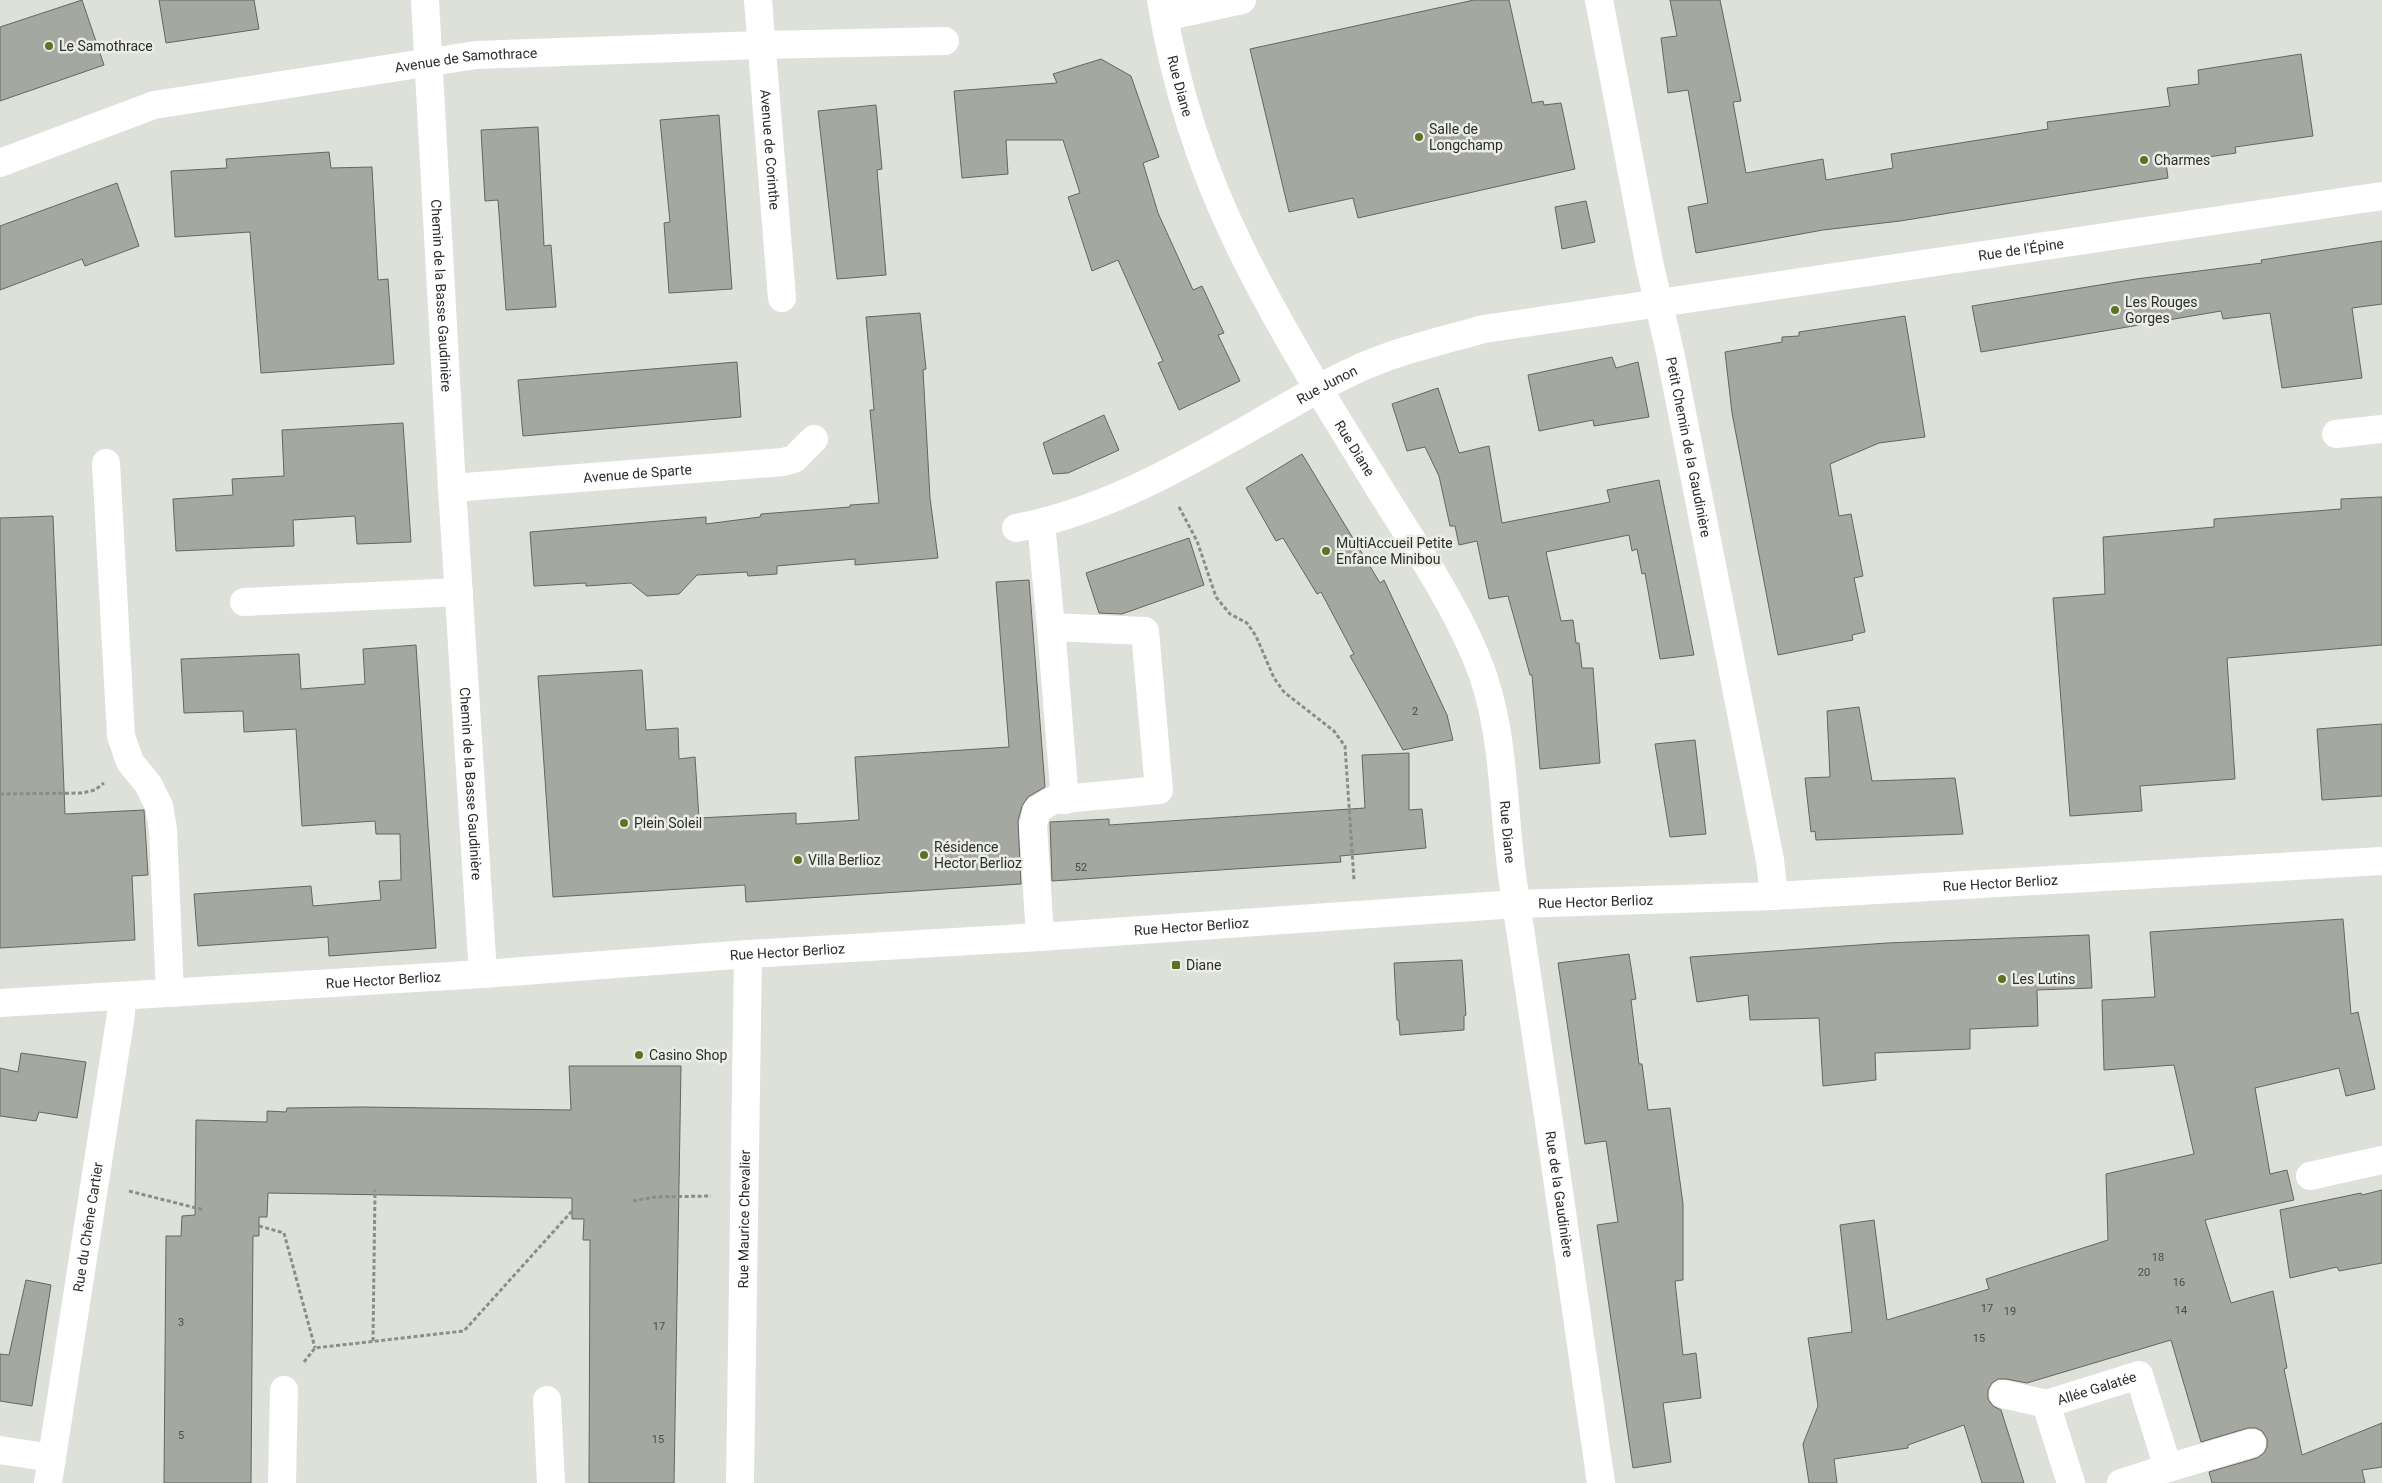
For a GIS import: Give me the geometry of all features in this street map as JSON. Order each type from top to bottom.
[{"type":"street","name":"Chemin de la Basse Gaudinière","points":[[425,0],[452,488],[483,974]]},
{"type":"street","name":"Avenue de Corinthe","points":[[758,0],[782,298]]},
{"type":"street","points":[[1162,8],[1242,0]]},
{"type":"street","name":"Petit Chemin de la Gaudinière","points":[[1599,0],[1768,850],[1774,896]]},
{"type":"street","name":"Rue Diane","points":[[1162,8],[1189,117],[1240,249],[1318,388],[1455,612],[1477,658],[1496,724],[1508,849],[1516,904]]},
{"type":"street","name":"Avenue de Samothrace","points":[[0,163],[154,105],[429,61],[476,55],[945,41]]},
{"type":"street","name":"Rue de l'Épine","points":[[1658,302],[2382,196]]},
{"type":"street","name":"Rue Junon","points":[[1051,627],[1029,525],[1062,518],[1162,476],[1318,388],[1352,371],[1424,346],[1484,329],[1658,302]]},
{"type":"street","points":[[2336,434],[2382,429]]},
{"type":"street","name":"Avenue de Sparte","points":[[452,488],[782,462],[794,459],[814,439]]},
{"type":"street","points":[[106,463],[121,736],[130,762],[148,784],[158,806],[161,821],[170,993]]},
{"type":"street","points":[[244,602],[459,592]]},
{"type":"street","points":[[1040,937],[1034,816],[1043,805],[1053,800],[1065,800],[1159,790],[1145,631],[1051,627],[1065,800]]},
{"type":"street","name":"Rue Hector Berlioz","points":[[0,1003],[483,974],[748,954],[1040,937],[1516,904],[1774,896],[2382,861]]},
{"type":"street","name":"Rue de la Gaudinière","points":[[1516,904],[1601,1483]]},
{"type":"street","name":"Rue Maurice Chevalier","points":[[740,1483],[748,954]]},
{"type":"street","name":"Rue du Chêne Cartier","points":[[0,1450],[50,1471],[121,1014],[121,996]]},
{"type":"street","points":[[2310,1176],[2382,1160]]},
{"type":"street","name":"Allée Galatée","points":[[2003,1394],[2046,1404],[2139,1375],[2168,1468]]},
{"type":"street","points":[[282,1483],[284,1390]]},
{"type":"street","points":[[548,1400],[551,1483]]},
{"type":"street","name":"Allée Galatée","points":[[2046,1404],[2071,1483]]},
{"type":"street","points":[[2123,1483],[2252,1443]]},
{"type":"path","points":[[1162,476],[1197,541],[1216,597],[1230,614],[1247,623],[1274,678],[1284,692],[1334,731],[1345,746],[1354,882]]},
{"type":"path","points":[[0,794],[82,793],[95,790],[130,762]]},
{"type":"path","points":[[122,1189],[204,1210]]},
{"type":"path","points":[[373,1341],[375,1190]]},
{"type":"path","points":[[633,1201],[655,1197],[744,1195]]},
{"type":"path","points":[[284,1390],[315,1348],[464,1330],[572,1211]]},
{"type":"path","points":[[258,1226],[284,1233],[315,1348]]},
{"type":"building","name":"Le Samothrace","points":[[82,0],[104,65],[0,101],[0,27]]},
{"type":"building","points":[[159,0],[254,0],[259,29],[166,43]]},
{"type":"building","name":"Salle de Longchamp","points":[[1474,0],[1509,0],[1532,103],[1543,101],[1544,105],[1561,103],[1575,169],[1358,218],[1353,198],[1289,212],[1250,49]]},
{"type":"building","points":[[1670,0],[1720,0],[1741,101],[1733,102],[1746,173],[1823,159],[1826,180],[1893,168],[1891,154],[2048,129],[2047,122],[2170,106],[2167,88],[2199,84],[2198,70],[2301,54],[2313,136],[2235,147],[2236,153],[2166,163],[2168,178],[1900,221],[1823,230],[1696,253],[1688,207],[1708,203],[1688,90],[1668,93],[1661,38],[1677,36]]},
{"type":"building","points":[[1101,59],[1131,76],[1159,157],[1143,163],[1158,213],[1193,290],[1202,286],[1224,333],[1218,335],[1240,381],[1179,410],[1158,363],[1163,361],[1118,260],[1092,271],[1068,197],[1080,193],[1063,140],[1006,140],[1008,174],[962,178],[954,91],[1057,83],[1053,74]]},
{"type":"building","points":[[876,105],[882,169],[877,170],[886,275],[837,279],[818,111]]},
{"type":"building","points":[[719,115],[732,289],[669,293],[664,223],[670,222],[660,120]]},
{"type":"building","points":[[538,127],[544,246],[551,245],[556,307],[506,310],[498,200],[485,201],[481,130]]},
{"type":"building","points":[[329,152],[331,168],[372,167],[378,280],[388,279],[394,364],[261,373],[250,232],[175,237],[171,171],[227,168],[226,159]]},
{"type":"building","points":[[117,183],[139,246],[85,266],[82,259],[0,290],[0,226]]},
{"type":"building","points":[[1586,201],[1595,242],[1562,249],[1555,207]]},
{"type":"building","points":[[2382,241],[2382,304],[2352,308],[2362,378],[2282,388],[2270,313],[2223,319],[2221,311],[1981,352],[1972,306],[2136,279],[2262,263],[2261,260]]},
{"type":"building","points":[[920,313],[926,369],[923,370],[930,498],[938,558],[855,565],[855,559],[777,566],[777,574],[748,576],[747,572],[697,575],[679,594],[647,596],[631,583],[586,586],[586,583],[534,586],[530,532],[706,517],[706,524],[760,517],[761,514],[879,503],[870,410],[874,410],[866,317]]},
{"type":"building","points":[[1905,316],[1925,437],[1879,443],[1830,464],[1839,516],[1851,514],[1863,576],[1854,578],[1865,632],[1852,635],[1853,640],[1778,655],[1732,413],[1725,352],[1782,342],[1782,337],[1799,336],[1799,332]]},
{"type":"building","points":[[1612,357],[1616,368],[1638,362],[1649,417],[1594,426],[1593,420],[1539,431],[1528,375]]},
{"type":"building","points":[[737,362],[741,417],[523,436],[518,380]]},
{"type":"building","points":[[1438,388],[1459,453],[1489,446],[1502,523],[1610,502],[1607,490],[1659,480],[1694,655],[1660,659],[1645,573],[1642,574],[1637,549],[1632,551],[1629,535],[1546,552],[1561,621],[1573,620],[1576,643],[1579,643],[1582,668],[1593,668],[1600,763],[1540,769],[1532,675],[1530,675],[1508,596],[1489,599],[1477,541],[1459,545],[1455,526],[1450,526],[1439,476],[1425,447],[1407,451],[1392,404]]},
{"type":"building","points":[[1104,415],[1119,450],[1068,473],[1053,474],[1043,443]]},
{"type":"building","points":[[403,423],[411,542],[357,544],[355,516],[293,520],[294,546],[176,551],[173,499],[233,495],[232,479],[284,476],[282,430]]},
{"type":"building","points":[[1302,454],[1380,583],[1384,580],[1447,715],[1453,740],[1403,750],[1350,656],[1354,654],[1321,592],[1317,594],[1283,538],[1276,541],[1246,488]]},
{"type":"building","points":[[2382,497],[2382,645],[2227,658],[2235,779],[2140,786],[2142,811],[2070,816],[2053,598],[2105,594],[2103,537],[2214,527],[2214,519],[2341,509],[2341,499]]},
{"type":"building","points":[[53,516],[65,814],[144,810],[148,875],[132,876],[135,940],[0,948],[0,518]]},
{"type":"building","points":[[1189,538],[1204,585],[1122,614],[1099,613],[1086,573]]},
{"type":"building","points":[[1029,580],[1045,787],[1028,797],[1022,806],[1018,821],[1021,884],[746,902],[745,885],[553,897],[538,676],[642,670],[646,730],[678,728],[679,759],[695,757],[699,818],[796,813],[796,824],[859,820],[855,757],[1009,747],[996,582]]},
{"type":"building","points":[[416,645],[436,948],[329,956],[328,937],[198,946],[194,894],[311,886],[313,906],[381,900],[379,881],[401,880],[400,834],[376,834],[375,821],[302,826],[296,729],[244,732],[243,711],[184,713],[181,659],[299,654],[301,689],[365,684],[363,649]]},
{"type":"building","points":[[1859,707],[1872,781],[1955,778],[1963,834],[1816,840],[1815,831],[1811,832],[1805,778],[1830,777],[1827,711]]},
{"type":"building","points":[[2382,724],[2382,796],[2322,800],[2317,729]]},
{"type":"building","points":[[1695,740],[1706,834],[1670,837],[1655,744]]},
{"type":"building","points":[[1409,753],[1409,810],[1422,809],[1426,848],[1340,856],[1341,862],[1052,881],[1050,822],[1109,819],[1109,825],[1365,808],[1362,755]]},
{"type":"building","points":[[2343,919],[2351,1014],[2358,1012],[2375,1089],[2346,1096],[2339,1068],[2255,1088],[2270,1174],[2287,1170],[2294,1200],[2205,1220],[2231,1303],[2273,1291],[2287,1368],[2284,1369],[2302,1455],[2382,1423],[2382,1467],[2362,1470],[2365,1483],[2212,1483],[2209,1472],[2257,1458],[2264,1453],[2267,1447],[2267,1439],[2262,1431],[2256,1428],[2248,1428],[2201,1442],[2171,1340],[2027,1383],[1998,1379],[1992,1383],[1988,1390],[1988,1399],[1993,1406],[2001,1410],[2024,1483],[1982,1483],[1964,1425],[1908,1445],[1908,1448],[1834,1459],[1837,1483],[1809,1483],[1803,1444],[1818,1406],[1808,1338],[1852,1332],[1840,1225],[1874,1220],[1887,1320],[1989,1289],[1986,1279],[2108,1240],[2106,1174],[2194,1154],[2174,1065],[2104,1070],[2102,1000],[2155,997],[2150,932]]},
{"type":"building","points":[[2089,935],[2092,988],[2037,990],[2038,1026],[1970,1029],[1970,1049],[1875,1053],[1876,1080],[1823,1086],[1819,1018],[1750,1020],[1748,995],[1697,1002],[1690,957],[1887,943]]},
{"type":"building","points":[[1629,954],[1636,999],[1631,1000],[1639,1064],[1642,1064],[1648,1110],[1670,1108],[1683,1204],[1683,1280],[1675,1281],[1683,1355],[1696,1353],[1701,1398],[1663,1403],[1671,1462],[1633,1468],[1597,1225],[1618,1222],[1606,1141],[1585,1144],[1558,963]]},
{"type":"building","points":[[1462,960],[1466,1015],[1464,1016],[1464,1030],[1400,1035],[1399,1020],[1397,1020],[1394,963]]},
{"type":"building","points":[[21,1053],[86,1062],[77,1118],[39,1112],[36,1121],[0,1116],[0,1068],[18,1072]]},
{"type":"building","points":[[569,1066],[681,1066],[674,1483],[589,1483],[590,1240],[583,1240],[584,1219],[572,1219],[572,1198],[268,1193],[267,1217],[259,1217],[259,1236],[253,1236],[251,1483],[164,1483],[166,1236],[181,1236],[182,1216],[195,1215],[196,1120],[267,1122],[267,1111],[286,1112],[287,1108],[362,1107],[571,1110]]},
{"type":"building","points":[[2382,1190],[2382,1263],[2339,1271],[2337,1267],[2290,1278],[2280,1210]]},
{"type":"building","points":[[26,1280],[51,1285],[32,1406],[0,1401],[0,1354],[9,1355]]},
{"type":"place","name":"Le Samothrace","points":[[49,46]]},
{"type":"place","name":"Salle de Longchamp","points":[[1419,137]]},
{"type":"place","name":"Charmes","points":[[2144,160]]},
{"type":"place","name":"Les Rouges Gorges","points":[[2115,310]]},
{"type":"place","name":"MultiAccueil Petite Enfance Minibou","points":[[1326,551]]},
{"type":"place","name":"Plein Soleil","points":[[624,823]]},
{"type":"place","name":"Résidence Hector Berlioz","points":[[924,855]]},
{"type":"place","name":"Villa Berlioz","points":[[798,860]]},
{"type":"place","name":"Diane","points":[[1176,965]]},
{"type":"place","name":"Les Lutins","points":[[2002,979]]},
{"type":"place","name":"Casino Shop","points":[[639,1055]]}]
